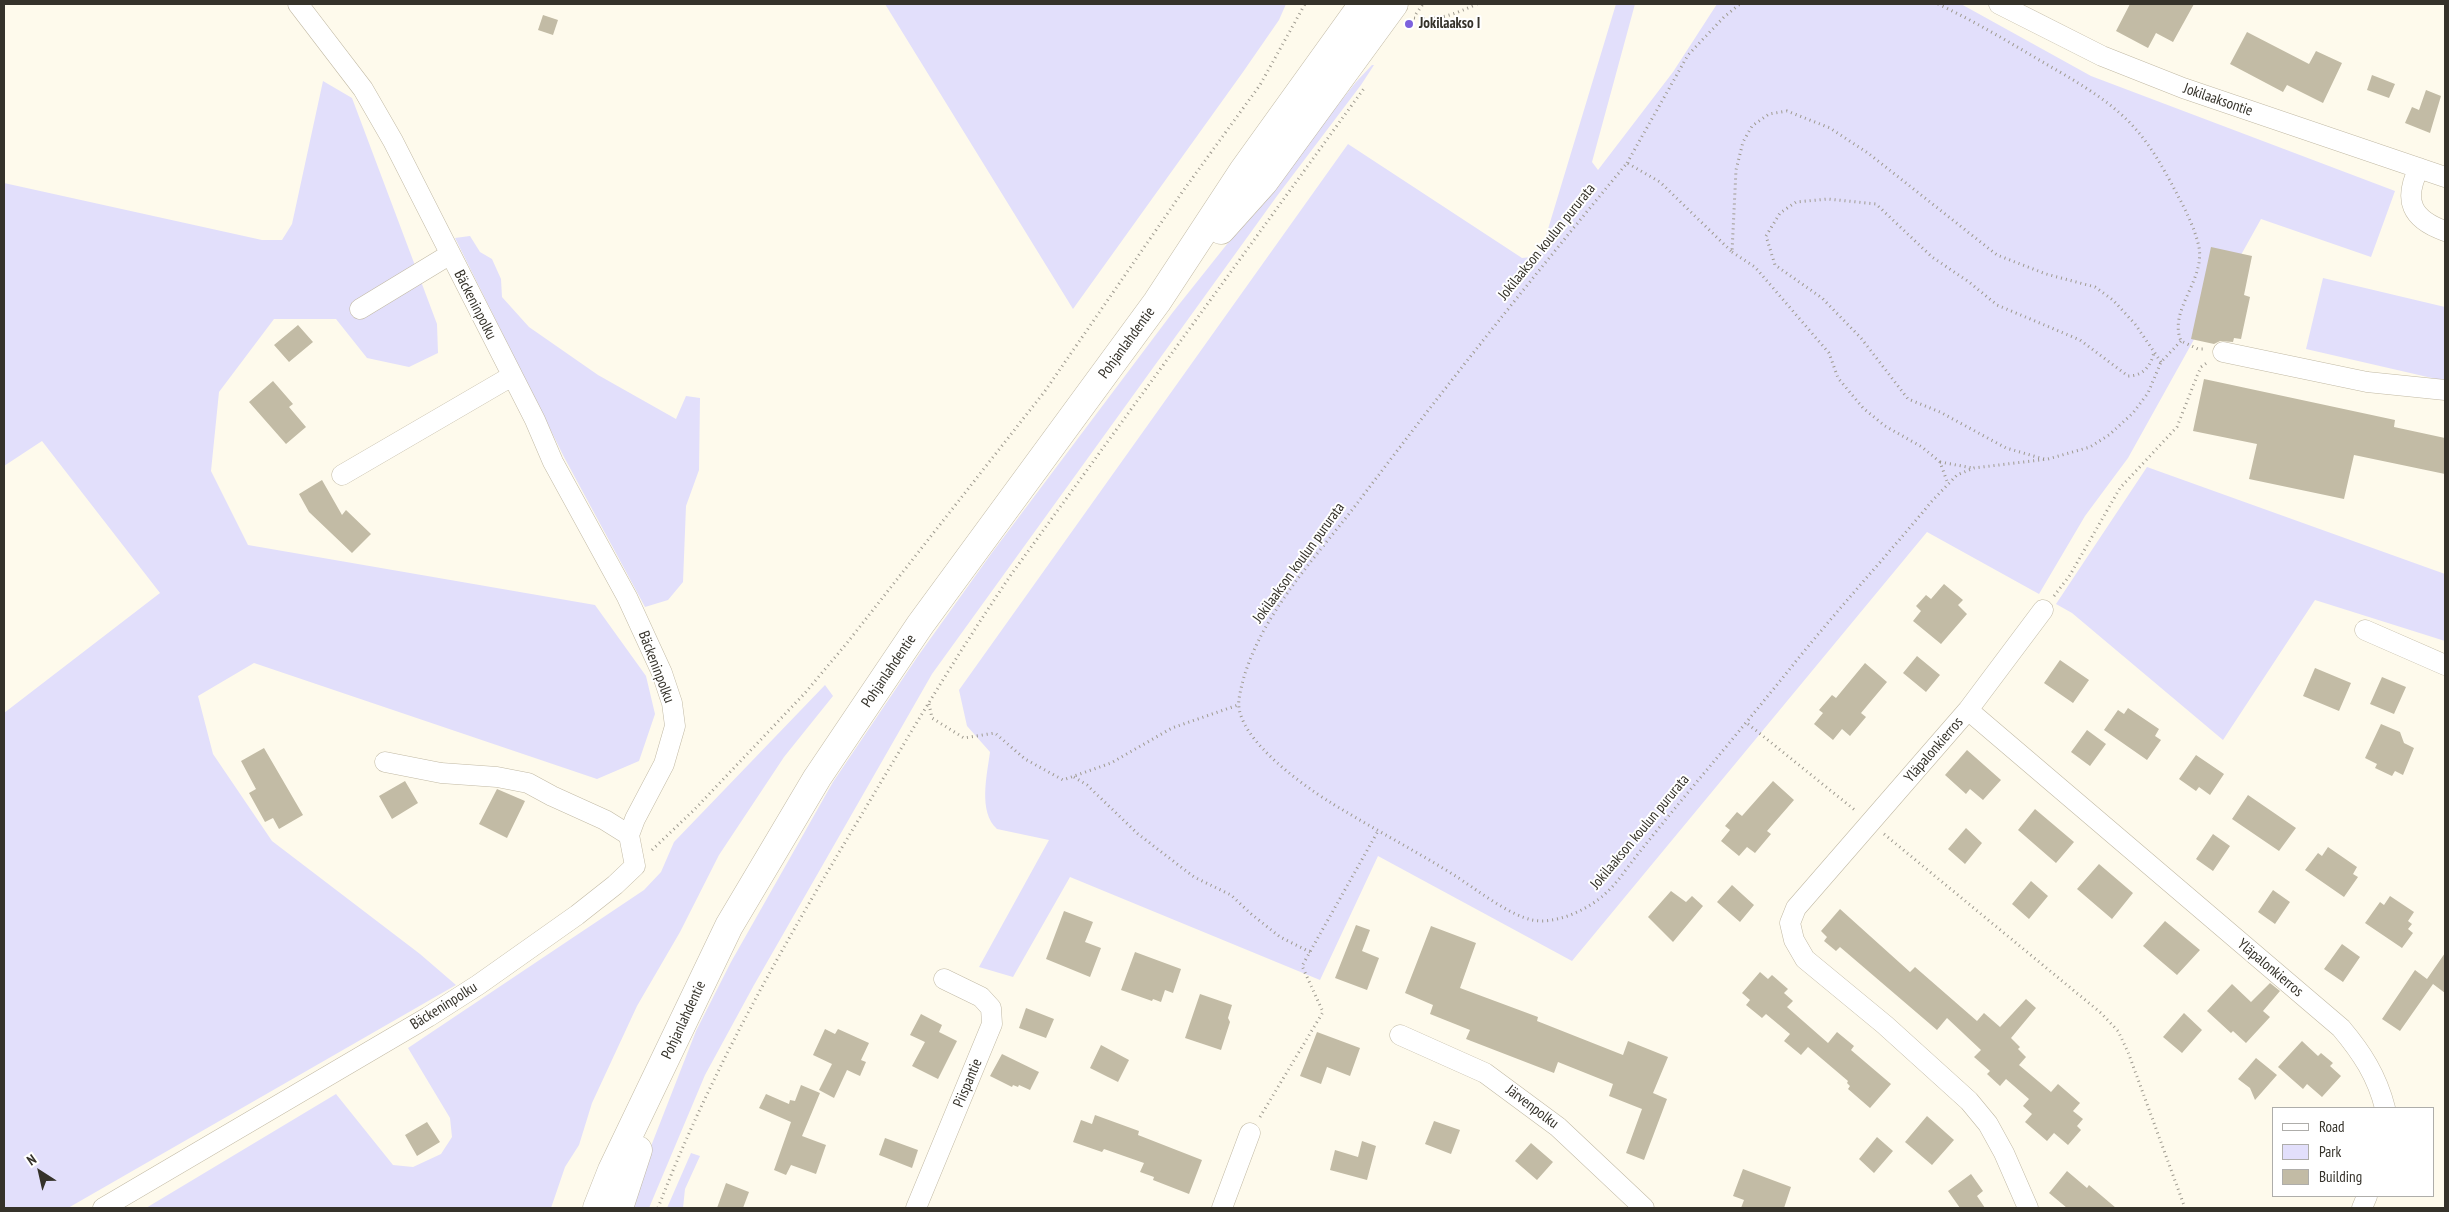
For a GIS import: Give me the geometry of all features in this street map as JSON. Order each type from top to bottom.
[{"type":"highway","name":"Pohjanlahdentie","points":[[598,1208],[612,1170],[729,926],[817,778],[920,625],[1157,302],[1243,171],[1363,4]]},
{"type":"highway","name":"Pohjanlahdentie","points":[[1157,302],[1264,182],[1406,15]]},
{"type":"highway","name":"Pohjanlahdentie","points":[[619,1208],[663,1066]]},
{"type":"street","name":"Bäckeninpolku","points":[[298,4],[363,89],[422,196],[449,255],[558,470],[627,597],[662,673],[672,704],[675,726],[667,755],[634,819],[629,835]]},
{"type":"street","name":"Jokilaaksontie","points":[[1999,4],[2102,56],[2174,84],[2445,177]]},
{"type":"street","points":[[2419,168],[2412,182],[2410,204],[2419,217],[2445,231]]},
{"type":"street","points":[[360,309],[449,255]]},
{"type":"street","points":[[2223,352],[2367,382],[2445,390]]},
{"type":"street","points":[[342,476],[512,376]]},
{"type":"street","points":[[1968,710],[2043,610]]},
{"type":"street","points":[[2365,630],[2445,665]]},
{"type":"street","name":"Yläpalonkierros","points":[[2028,1208],[2004,1153],[1988,1124],[1969,1101],[1885,1024],[1805,959],[1794,940],[1790,923],[1796,908],[1968,710],[2340,1028],[2362,1053],[2371,1068],[2380,1088],[2385,1107]]},
{"type":"street","points":[[385,762],[441,773],[497,776],[528,783],[605,820],[629,835],[635,866]]},
{"type":"street","name":"Bäckeninpolku","points":[[103,1208],[420,1022],[478,985],[577,915],[615,886],[635,866]]},
{"type":"street","name":"Piispantie","points":[[916,1208],[992,1024],[991,1008],[981,997],[944,979]]},
{"type":"street","name":"Järvenpolku","points":[[1400,1035],[1485,1073],[1558,1127],[1644,1208]]},
{"type":"street","points":[[1222,1208],[1250,1133]]},
{"type":"path","points":[[635,866],[695,809],[805,693],[1045,391],[1183,191],[1260,85],[1305,4]]},
{"type":"path","points":[[1406,15],[1424,4]]},
{"type":"path","points":[[1406,15],[1432,20],[1456,14],[1477,4]]},
{"type":"path","name":"Jokilaakson koulun pururata","points":[[1740,4],[1724,17],[1688,55],[1627,163],[1509,307],[1300,577],[1264,630],[1245,676],[1238,704],[1243,723],[1264,750],[1293,777],[1512,912],[1534,920],[1552,919],[1591,905],[1608,891],[1658,828],[1748,724],[1790,668],[1948,484],[1958,475],[1974,468],[2048,460],[2090,447],[2109,435],[2133,413],[2148,393],[2161,362],[2181,341]]},
{"type":"path","points":[[1938,4],[1983,25],[2083,85],[2138,132],[2169,178],[2192,225],[2199,248],[2199,267],[2179,316],[2176,330],[2181,341],[2198,349],[2223,352]]},
{"type":"path","points":[[658,1208],[713,1078],[770,971],[965,642],[1013,572],[1366,86]]},
{"type":"path","points":[[1732,252],[1736,170],[1743,142],[1752,126],[1769,114],[1787,111],[1830,128],[1868,153],[1997,255],[2046,274],[2095,287],[2113,300],[2135,324],[2161,362]]},
{"type":"path","points":[[1627,163],[1660,182],[1732,252],[1754,268],[1829,353],[1838,378],[1864,408],[1885,426],[1922,447],[1940,462],[1974,468]]},
{"type":"path","points":[[2048,460],[2006,448],[1940,412],[1908,399],[1861,338],[1835,311],[1822,298],[1775,265],[1766,236],[1780,213],[1796,202],[1828,199],[1876,204],[1932,257],[1969,282],[1997,305],[2080,340],[2128,376],[2137,376],[2145,371],[2154,351]]},
{"type":"path","points":[[2043,610],[2070,575],[2120,488],[2177,426],[2202,367],[2223,352]]},
{"type":"path","points":[[1940,462],[1948,484]]},
{"type":"path","points":[[928,703],[932,718],[964,738],[995,733],[1025,759],[1064,780],[1111,762],[1172,728],[1238,704]]},
{"type":"path","points":[[1748,724],[2101,1013],[2118,1032],[2128,1052],[2185,1208]]},
{"type":"path","points":[[1074,776],[1138,834],[1194,877],[1231,895],[1280,937],[1310,952]]},
{"type":"path","points":[[1250,1133],[1323,1012],[1302,966],[1378,831]]},
{"type":"green space","points":[[885,4],[1286,4],[1279,20],[1243,72],[1073,309]]},
{"type":"green space","points":[[1616,4],[1635,4],[1592,162],[1598,170],[1673,72],[1717,4],[1961,4],[2091,76],[2395,191],[2371,257],[2261,219],[2128,458],[2085,516],[2039,594],[1927,532],[1572,961],[1378,856],[1320,980],[1070,877],[1013,977],[979,967],[1049,840],[997,829],[991,822],[987,813],[985,793],[990,752],[967,726],[959,690],[1348,144],[1522,258],[1532,257],[1542,249]]},
{"type":"green space","points":[[1374,65],[1361,85],[1277,196],[932,674],[754,985],[705,1075],[649,1208],[633,1208],[646,1159],[696,1031],[731,962],[833,782],[918,656],[991,554],[1173,312],[1356,82]]},
{"type":"green space","points":[[323,81],[352,98],[437,324],[438,353],[409,367],[367,358],[336,319],[274,319],[219,392],[211,471],[248,545],[595,605],[646,676],[655,714],[639,761],[597,779],[254,663],[198,696],[213,754],[272,841],[420,954],[456,985],[68,1208],[4,1208],[4,713],[160,593],[42,441],[4,466],[4,183],[262,240],[282,240],[292,224]]},
{"type":"green space","points":[[470,236],[480,252],[492,259],[501,279],[502,297],[529,327],[598,375],[676,419],[686,396],[700,398],[699,470],[686,506],[683,582],[668,600],[645,607],[564,457],[455,238]]},
{"type":"green space","points":[[2323,278],[2445,307],[2445,381],[2306,349]]},
{"type":"green space","points":[[2147,467],[2445,574],[2445,641],[2315,600],[2223,740],[2072,613],[2056,604]]},
{"type":"green space","points":[[825,685],[833,696],[784,757],[719,855],[680,932],[637,1006],[592,1103],[579,1145],[565,1167],[551,1208],[146,1208],[336,1094],[393,1165],[413,1167],[441,1154],[452,1137],[450,1118],[408,1048],[644,890],[661,872],[674,842]]},
{"type":"green space","points":[[691,1153],[700,1156],[685,1189],[683,1208],[667,1208]]},
{"type":"building","points":[[2130,4],[2194,4],[2173,42],[2156,33],[2148,48],[2116,31]]},
{"type":"building","points":[[543,15],[558,20],[553,35],[538,30]]},
{"type":"building","points":[[2247,32],[2309,64],[2316,51],[2342,63],[2323,103],[2287,85],[2283,92],[2230,64]]},
{"type":"building","points":[[2372,75],[2395,84],[2389,98],[2367,90]]},
{"type":"building","points":[[2426,90],[2441,96],[2430,133],[2405,123],[2412,107],[2419,110]]},
{"type":"building","points":[[2211,247],[2252,256],[2244,295],[2250,297],[2241,339],[2234,338],[2233,342],[2220,341],[2214,344],[2191,339]]},
{"type":"building","points":[[298,325],[313,342],[289,362],[274,345]]},
{"type":"building","points":[[2204,379],[2395,420],[2394,427],[2445,438],[2445,474],[2354,455],[2344,499],[2249,479],[2257,444],[2193,431]]},
{"type":"building","points":[[273,381],[293,404],[289,407],[306,427],[286,444],[249,402]]},
{"type":"building","points":[[322,480],[342,515],[346,510],[371,534],[352,553],[309,512],[299,494]]},
{"type":"building","points":[[1944,584],[1963,600],[1958,605],[1967,614],[1941,644],[1913,621],[1921,611],[1916,606],[1926,595],[1931,599]]},
{"type":"building","points":[[1917,656],[1940,675],[1926,692],[1903,673]]},
{"type":"building","points":[[2060,660],[2089,680],[2073,703],[2044,683]]},
{"type":"building","points":[[1865,663],[1887,682],[1861,713],[1866,717],[1850,736],[1842,729],[1833,740],[1814,724],[1823,713],[1819,710],[1832,695],[1836,698]]},
{"type":"building","points":[[2315,668],[2351,683],[2339,711],[2303,696]]},
{"type":"building","points":[[2382,677],[2406,687],[2394,714],[2370,704]]},
{"type":"building","points":[[2128,708],[2159,729],[2155,736],[2161,740],[2147,760],[2104,730],[2118,710],[2124,714]]},
{"type":"building","points":[[2381,724],[2400,732],[2404,743],[2414,748],[2403,775],[2395,771],[2392,776],[2375,768],[2377,764],[2365,758]]},
{"type":"building","points":[[2087,730],[2106,744],[2090,766],[2071,752]]},
{"type":"building","points":[[264,748],[303,815],[279,829],[273,818],[265,822],[249,793],[256,789],[241,761]]},
{"type":"building","points":[[1967,750],[2001,780],[1983,800],[1970,789],[1966,794],[1945,775]]},
{"type":"building","points":[[2196,755],[2224,774],[2210,795],[2199,787],[2196,791],[2179,779]]},
{"type":"building","points":[[405,781],[418,803],[392,819],[379,796]]},
{"type":"building","points":[[1773,781],[1794,800],[1767,831],[1771,834],[1755,853],[1747,847],[1739,856],[1721,841],[1730,830],[1725,826],[1737,812],[1742,816]]},
{"type":"building","points":[[497,789],[525,801],[507,838],[479,824]]},
{"type":"building","points":[[2248,795],[2296,828],[2279,851],[2232,819]]},
{"type":"building","points":[[2035,809],[2074,842],[2056,863],[2018,830]]},
{"type":"building","points":[[1966,828],[1982,843],[1965,864],[1948,849]]},
{"type":"building","points":[[2213,834],[2230,846],[2213,871],[2196,859]]},
{"type":"building","points":[[2328,847],[2357,867],[2353,874],[2358,877],[2344,897],[2305,870],[2318,853],[2322,856]]},
{"type":"building","points":[[2099,864],[2133,893],[2112,919],[2077,889]]},
{"type":"building","points":[[2031,881],[2048,896],[2029,919],[2012,904]]},
{"type":"building","points":[[1732,885],[1754,905],[1740,922],[1717,902]]},
{"type":"building","points":[[2273,890],[2290,902],[2275,924],[2258,912]]},
{"type":"building","points":[[1671,891],[1686,902],[1692,896],[1703,906],[1673,942],[1648,917]]},
{"type":"building","points":[[2390,896],[2414,912],[2408,921],[2412,924],[2408,929],[2413,933],[2402,948],[2365,923],[2380,902],[2384,905]]},
{"type":"building","points":[[1840,909],[1910,972],[1915,967],[1977,1021],[1984,1013],[2000,1027],[2026,999],[2036,1008],[2011,1038],[2026,1057],[2019,1065],[2051,1092],[2058,1084],[2080,1103],[2073,1111],[2083,1119],[2077,1126],[2081,1130],[2068,1145],[2054,1133],[2047,1141],[2025,1122],[2032,1114],[2023,1106],[2029,1099],[2006,1079],[2000,1086],[1987,1074],[1990,1071],[1974,1057],[1981,1050],[1947,1018],[1937,1030],[1840,947],[1836,951],[1824,941],[1827,937],[1821,931]]},
{"type":"building","points":[[1064,911],[1093,922],[1085,942],[1101,948],[1090,977],[1046,959]]},
{"type":"building","points":[[2165,921],[2200,950],[2177,975],[2143,946]]},
{"type":"building","points":[[1356,925],[1370,930],[1362,951],[1379,958],[1367,990],[1335,978]]},
{"type":"building","points":[[1431,926],[1476,943],[1460,988],[1538,1017],[1537,1021],[1623,1055],[1628,1041],[1668,1057],[1653,1093],[1667,1099],[1644,1160],[1626,1153],[1642,1109],[1609,1096],[1613,1084],[1558,1062],[1554,1073],[1466,1039],[1470,1030],[1430,1014],[1433,1005],[1405,993]]},
{"type":"building","points":[[2342,944],[2360,957],[2343,982],[2324,969]]},
{"type":"building","points":[[1135,952],[1181,969],[1173,993],[1165,990],[1161,1002],[1153,999],[1152,1001],[1121,990]]},
{"type":"building","points":[[2445,953],[2445,993],[2433,984],[2400,1031],[2382,1019],[2415,970],[2427,979]]},
{"type":"building","points":[[1760,972],[1768,979],[1772,975],[1788,989],[1784,993],[1793,1001],[1787,1007],[1828,1043],[1837,1032],[1854,1046],[1851,1050],[1891,1084],[1870,1108],[1848,1089],[1850,1086],[1847,1083],[1848,1081],[1808,1047],[1801,1055],[1784,1041],[1790,1034],[1766,1014],[1762,1018],[1746,1005],[1750,1000],[1742,993]]},
{"type":"building","points":[[2270,983],[2280,991],[2263,1011],[2270,1017],[2246,1043],[2233,1031],[2231,1033],[2207,1011],[2232,984],[2251,1002]]},
{"type":"building","points":[[1200,994],[1232,1005],[1228,1018],[1230,1022],[1221,1050],[1185,1038]]},
{"type":"building","points":[[1026,1008],[1054,1019],[1046,1038],[1019,1028]]},
{"type":"building","points":[[2184,1013],[2202,1030],[2182,1053],[2163,1037]]},
{"type":"building","points":[[921,1014],[942,1025],[939,1032],[957,1041],[938,1079],[912,1066],[925,1042],[910,1035]]},
{"type":"building","points":[[825,1029],[835,1034],[838,1029],[869,1043],[861,1060],[866,1062],[860,1076],[847,1070],[834,1098],[819,1090],[832,1064],[813,1055]]},
{"type":"building","points":[[1317,1032],[1360,1048],[1350,1076],[1327,1067],[1321,1084],[1300,1076]]},
{"type":"building","points":[[2302,1041],[2318,1056],[2321,1053],[2333,1063],[2330,1066],[2341,1076],[2322,1097],[2307,1084],[2303,1089],[2278,1067]]},
{"type":"building","points":[[1101,1045],[1129,1060],[1118,1082],[1090,1068]]},
{"type":"building","points":[[1002,1054],[1039,1072],[1030,1090],[1019,1085],[1018,1087],[1013,1085],[1012,1087],[990,1076]]},
{"type":"building","points":[[2256,1058],[2277,1075],[2255,1100],[2250,1088],[2238,1079]]},
{"type":"building","points":[[801,1085],[820,1093],[802,1136],[826,1145],[816,1174],[791,1165],[786,1175],[774,1170],[791,1122],[759,1108],[766,1094],[789,1104],[790,1100],[795,1101]]},
{"type":"building","points":[[1095,1115],[1139,1131],[1138,1135],[1202,1160],[1189,1194],[1153,1180],[1154,1177],[1140,1172],[1144,1163],[1104,1149],[1102,1152],[1073,1142],[1081,1120],[1092,1124]]},
{"type":"building","points":[[1927,1116],[1954,1140],[1932,1165],[1905,1142]]},
{"type":"building","points":[[1434,1121],[1460,1130],[1451,1154],[1425,1144]]},
{"type":"building","points":[[427,1122],[440,1142],[417,1156],[405,1135]]},
{"type":"building","points":[[1877,1137],[1893,1151],[1874,1173],[1859,1159]]},
{"type":"building","points":[[885,1138],[918,1150],[912,1168],[879,1155]]},
{"type":"building","points":[[1362,1141],[1376,1146],[1367,1180],[1330,1170],[1335,1150],[1358,1157]]},
{"type":"building","points":[[1531,1143],[1553,1162],[1537,1180],[1515,1161]]},
{"type":"building","points":[[1743,1169],[1791,1187],[1784,1208],[1741,1208],[1744,1200],[1733,1196]]},
{"type":"building","points":[[2067,1171],[2087,1188],[2089,1185],[2116,1208],[2067,1208],[2049,1193]]},
{"type":"building","points":[[1971,1174],[1983,1191],[1977,1196],[1985,1208],[1960,1208],[1948,1191]]},
{"type":"building","points":[[726,1183],[749,1192],[743,1208],[717,1208]]},
{"type":"place","name":"Jokilaakso I","points":[[1409,24]]}]
